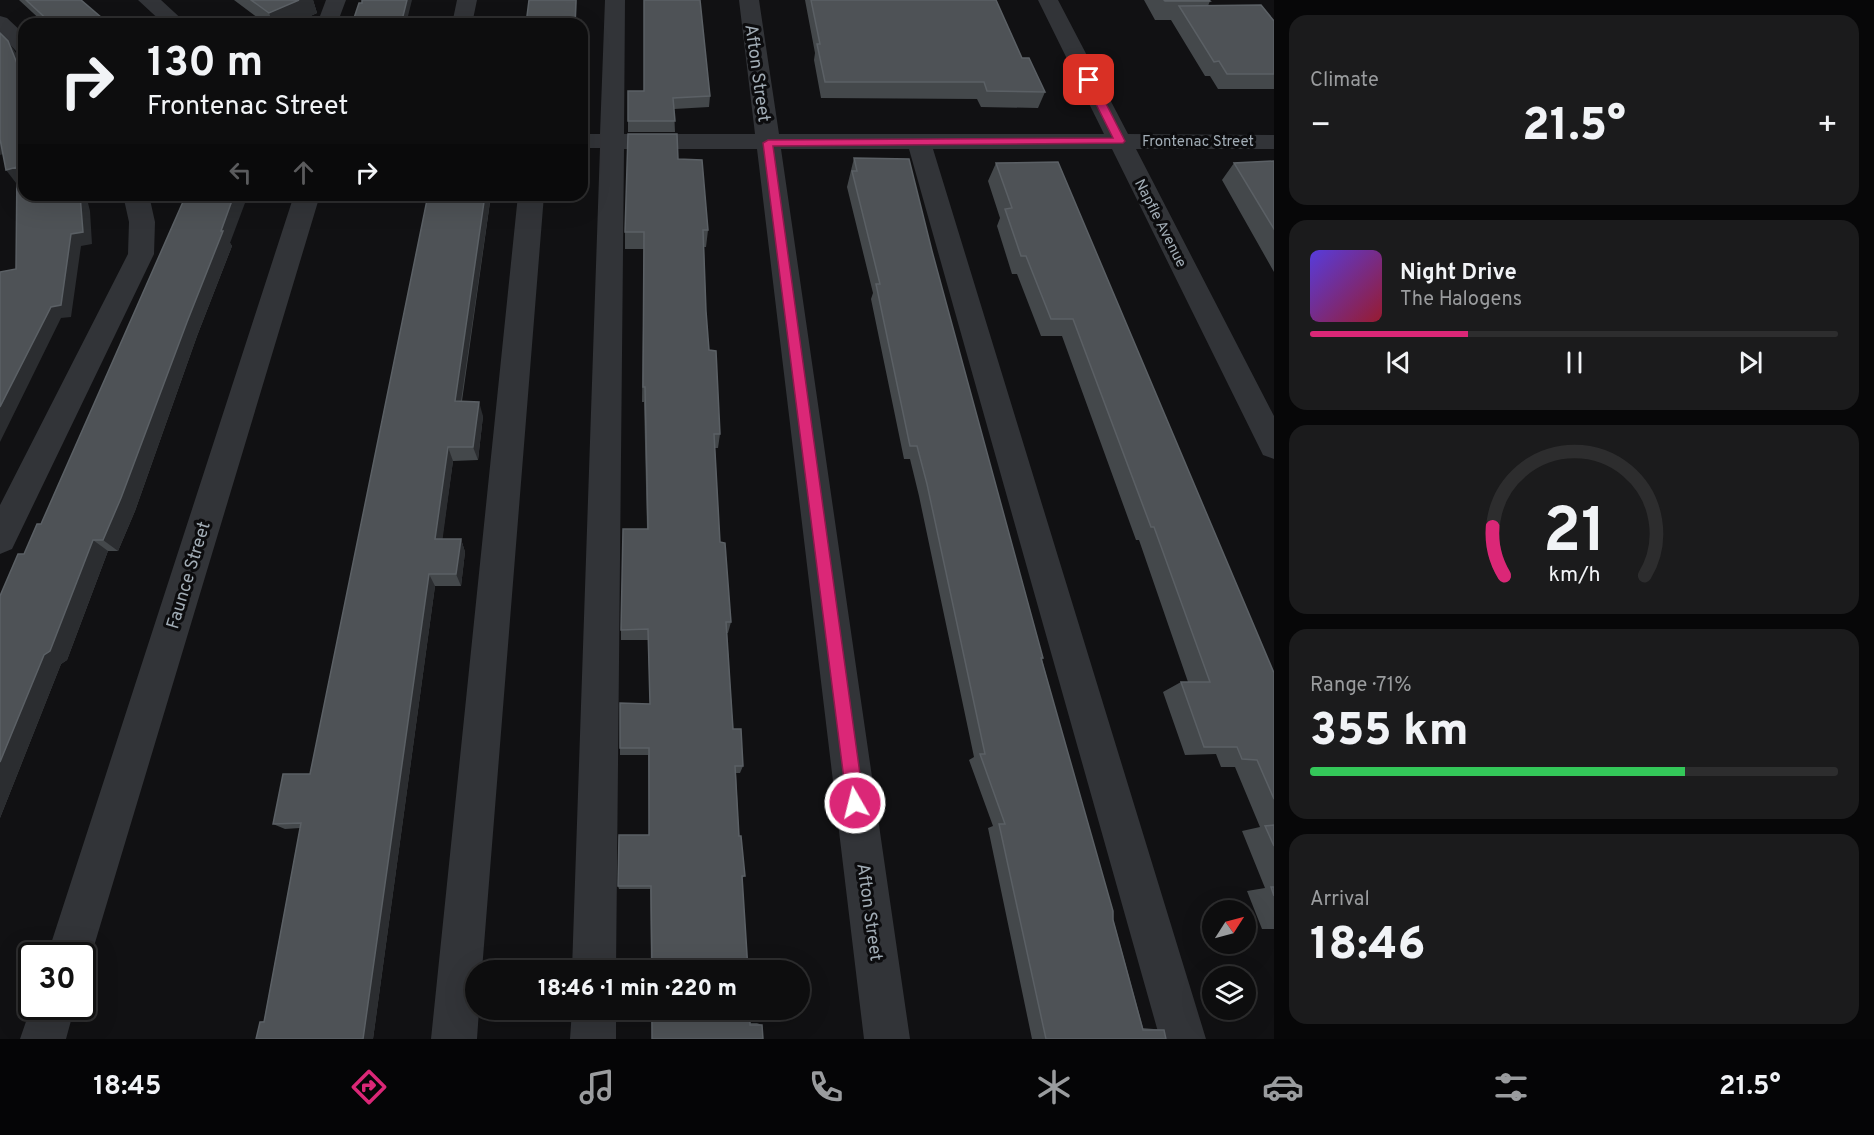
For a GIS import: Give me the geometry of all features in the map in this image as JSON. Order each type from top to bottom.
[{"type":"street","points":[[148,0],[170,18]]},
{"type":"street","points":[[329,18],[336,0]]},
{"type":"street","points":[[463,18],[467,0]]},
{"type":"street","points":[[594,960],[597,141],[615,0]]},
{"type":"street","name":"Afton Street","points":[[749,0],[887,1039]]},
{"type":"street","name":"Napfle Avenue","points":[[1048,0],[1274,447]]},
{"type":"street","points":[[0,22],[18,40]]},
{"type":"street","name":"Frontenac Street","points":[[597,141],[1274,142]]},
{"type":"street","points":[[919,142],[1183,1039]]},
{"type":"street","points":[[0,539],[141,254],[142,222],[137,201]]},
{"type":"street","name":"Faunce Street","points":[[73,942],[305,201]]},
{"type":"street","points":[[454,1039],[530,201]]},
{"type":"street","points":[[43,1039],[49,1020]]},
{"type":"street","points":[[593,1039],[594,1020]]},
{"type":"building","points":[[26,0],[81,0],[102,18],[46,18]]},
{"type":"building","points":[[251,0],[299,0],[269,13]]},
{"type":"building","points":[[362,0],[407,0],[402,18],[354,18],[359,3],[362,3]]},
{"type":"building","points":[[529,0],[576,0],[575,18],[527,18]]},
{"type":"building","points":[[644,0],[700,0],[710,96],[673,98],[675,121],[628,121],[628,91],[644,91]]},
{"type":"building","points":[[811,0],[996,0],[1022,58],[1029,58],[1045,92],[987,91],[984,82],[825,82]]},
{"type":"building","points":[[1209,0],[1210,1],[1165,1]]},
{"type":"building","points":[[1261,5],[1274,21],[1274,74],[1227,74],[1219,61],[1214,62],[1179,6]]},
{"type":"building","points":[[0,33],[8,41],[18,66],[18,201],[80,201],[83,232],[71,234],[61,305],[51,307],[0,407],[0,272],[16,269],[17,167],[6,170],[0,139]]},
{"type":"building","points":[[628,134],[677,134],[678,159],[702,160],[708,230],[703,230],[706,311],[709,350],[716,351],[720,434],[714,434],[720,542],[725,543],[731,622],[726,622],[733,729],[741,729],[743,766],[735,766],[739,836],[741,836],[745,876],[742,876],[747,960],[652,960],[651,886],[618,886],[619,835],[649,835],[649,748],[620,748],[620,703],[650,704],[648,629],[621,630],[623,529],[648,529],[645,387],[643,387],[644,232],[625,232]]},
{"type":"building","points":[[854,158],[909,159],[1043,658],[1041,658],[1113,911],[1113,920],[1143,1030],[1164,1030],[1166,1039],[1046,1039],[999,824],[1005,824],[980,754],[985,754],[927,484],[917,446],[910,446],[876,284],[880,284],[852,171],[857,171]]},
{"type":"building","points":[[1274,161],[1274,229],[1234,163]]},
{"type":"building","points":[[1058,162],[1274,673],[1274,799],[1257,760],[1242,759],[1237,747],[1204,747],[1181,682],[1210,682],[1154,527],[1151,527],[1073,319],[1051,319],[1026,256],[1021,256],[1005,209],[1012,208],[996,163]]},
{"type":"building","points":[[183,201],[232,201],[221,231],[223,231],[121,498],[103,540],[93,540],[50,651],[44,655],[0,762],[0,596],[18,554],[24,554],[37,524],[41,524]]},
{"type":"building","points":[[427,201],[484,201],[455,401],[479,402],[473,447],[448,447],[435,539],[461,539],[456,574],[429,574],[363,1039],[256,1039],[260,1022],[264,1022],[301,823],[273,824],[283,774],[310,774]]},
{"type":"building","points":[[1274,825],[1274,846],[1265,826]]},
{"type":"building","points":[[652,1020],[750,1020],[750,1025],[762,1025],[763,1039],[652,1039]]},
{"type":"route","points":[[855,803],[768,143],[1120,141],[1089,80]]}]
